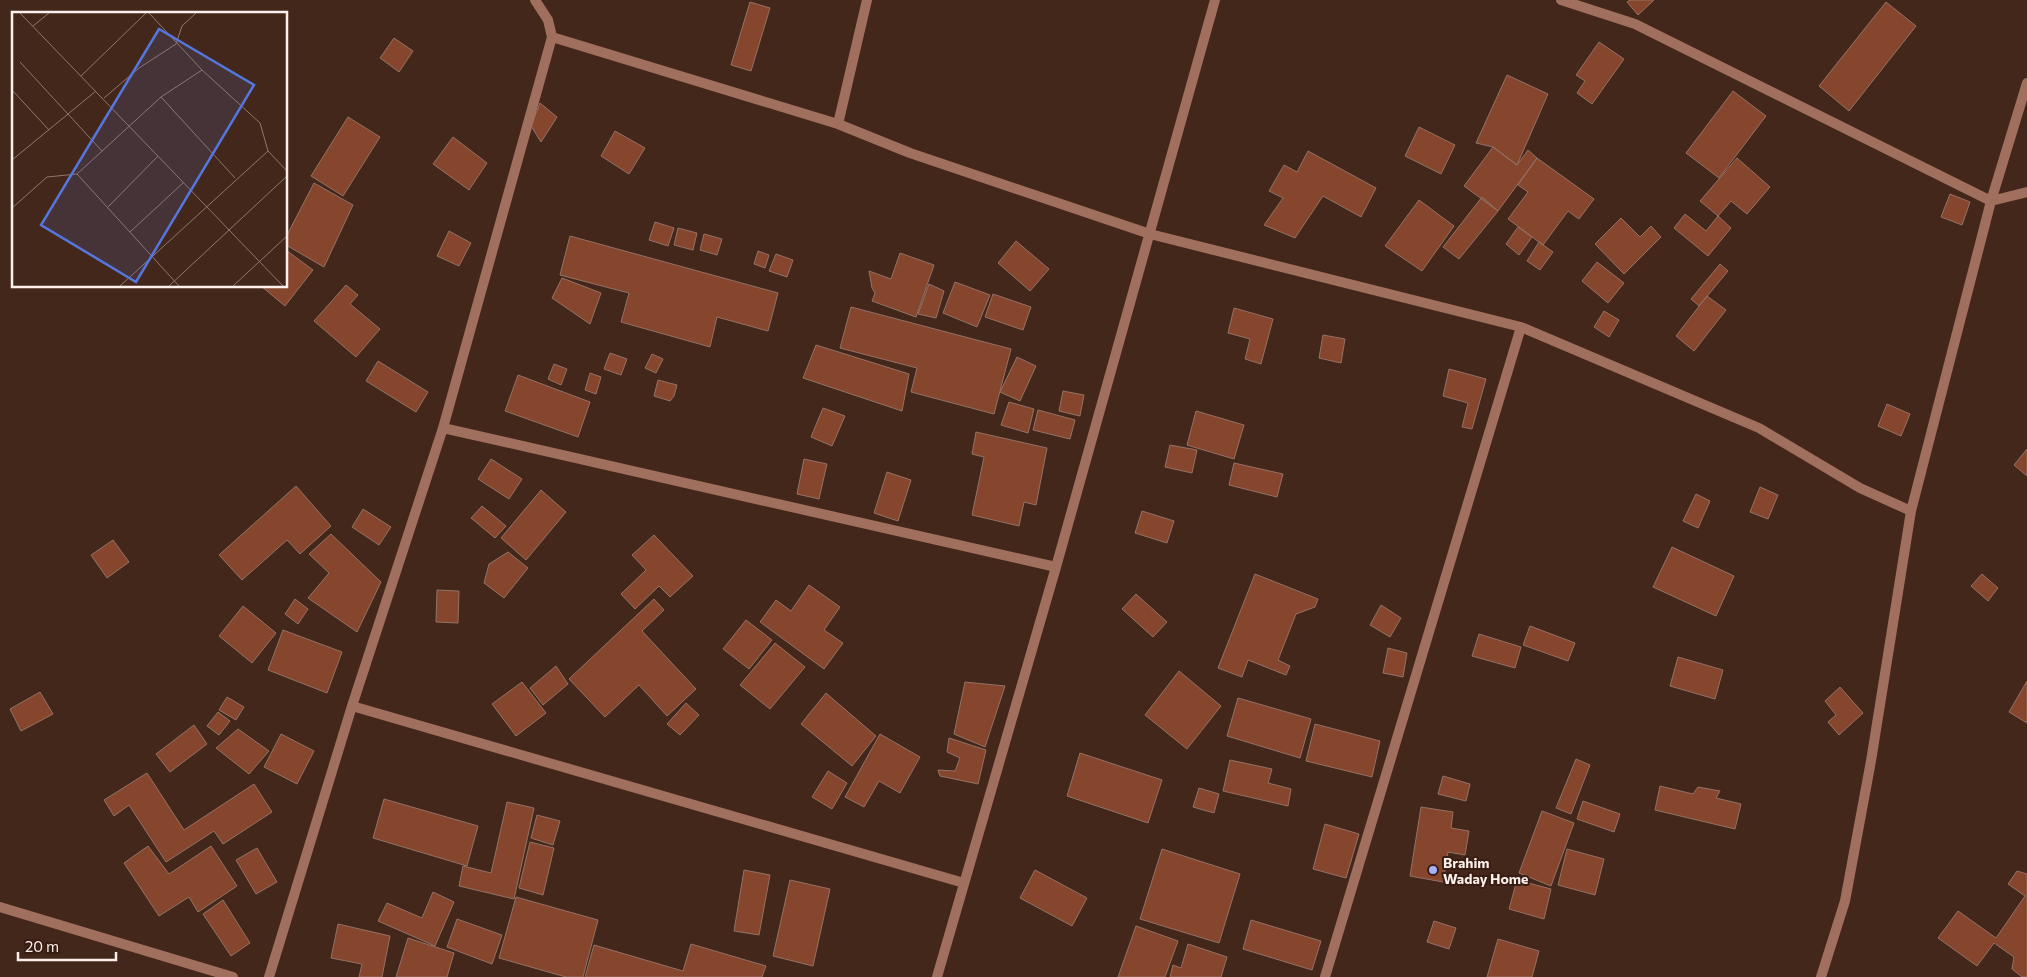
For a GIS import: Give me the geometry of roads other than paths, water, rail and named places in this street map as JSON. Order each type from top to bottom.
[{"type":"street","points":[[269,977],[352,706],[443,428],[552,37],[548,20],[535,0]]},
{"type":"street","points":[[838,124],[867,0]]},
{"type":"street","points":[[937,977],[1056,566],[1214,0]]},
{"type":"street","points":[[1562,0],[1635,24],[1991,201],[2027,192]]},
{"type":"street","points":[[552,37],[838,124],[910,153],[1150,234],[1521,327],[1759,428],[1860,488],[1911,511]]},
{"type":"street","points":[[1821,977],[1845,901],[1911,511],[1991,201],[2027,83]]},
{"type":"street","points":[[1325,977],[1521,327]]},
{"type":"street","points":[[443,428],[1056,566]]},
{"type":"street","points":[[352,706],[964,883]]},
{"type":"street","points":[[0,907],[233,977]]},
{"type":"place","name":"Brahim Waday Home","points":[[1433,870]]}]
